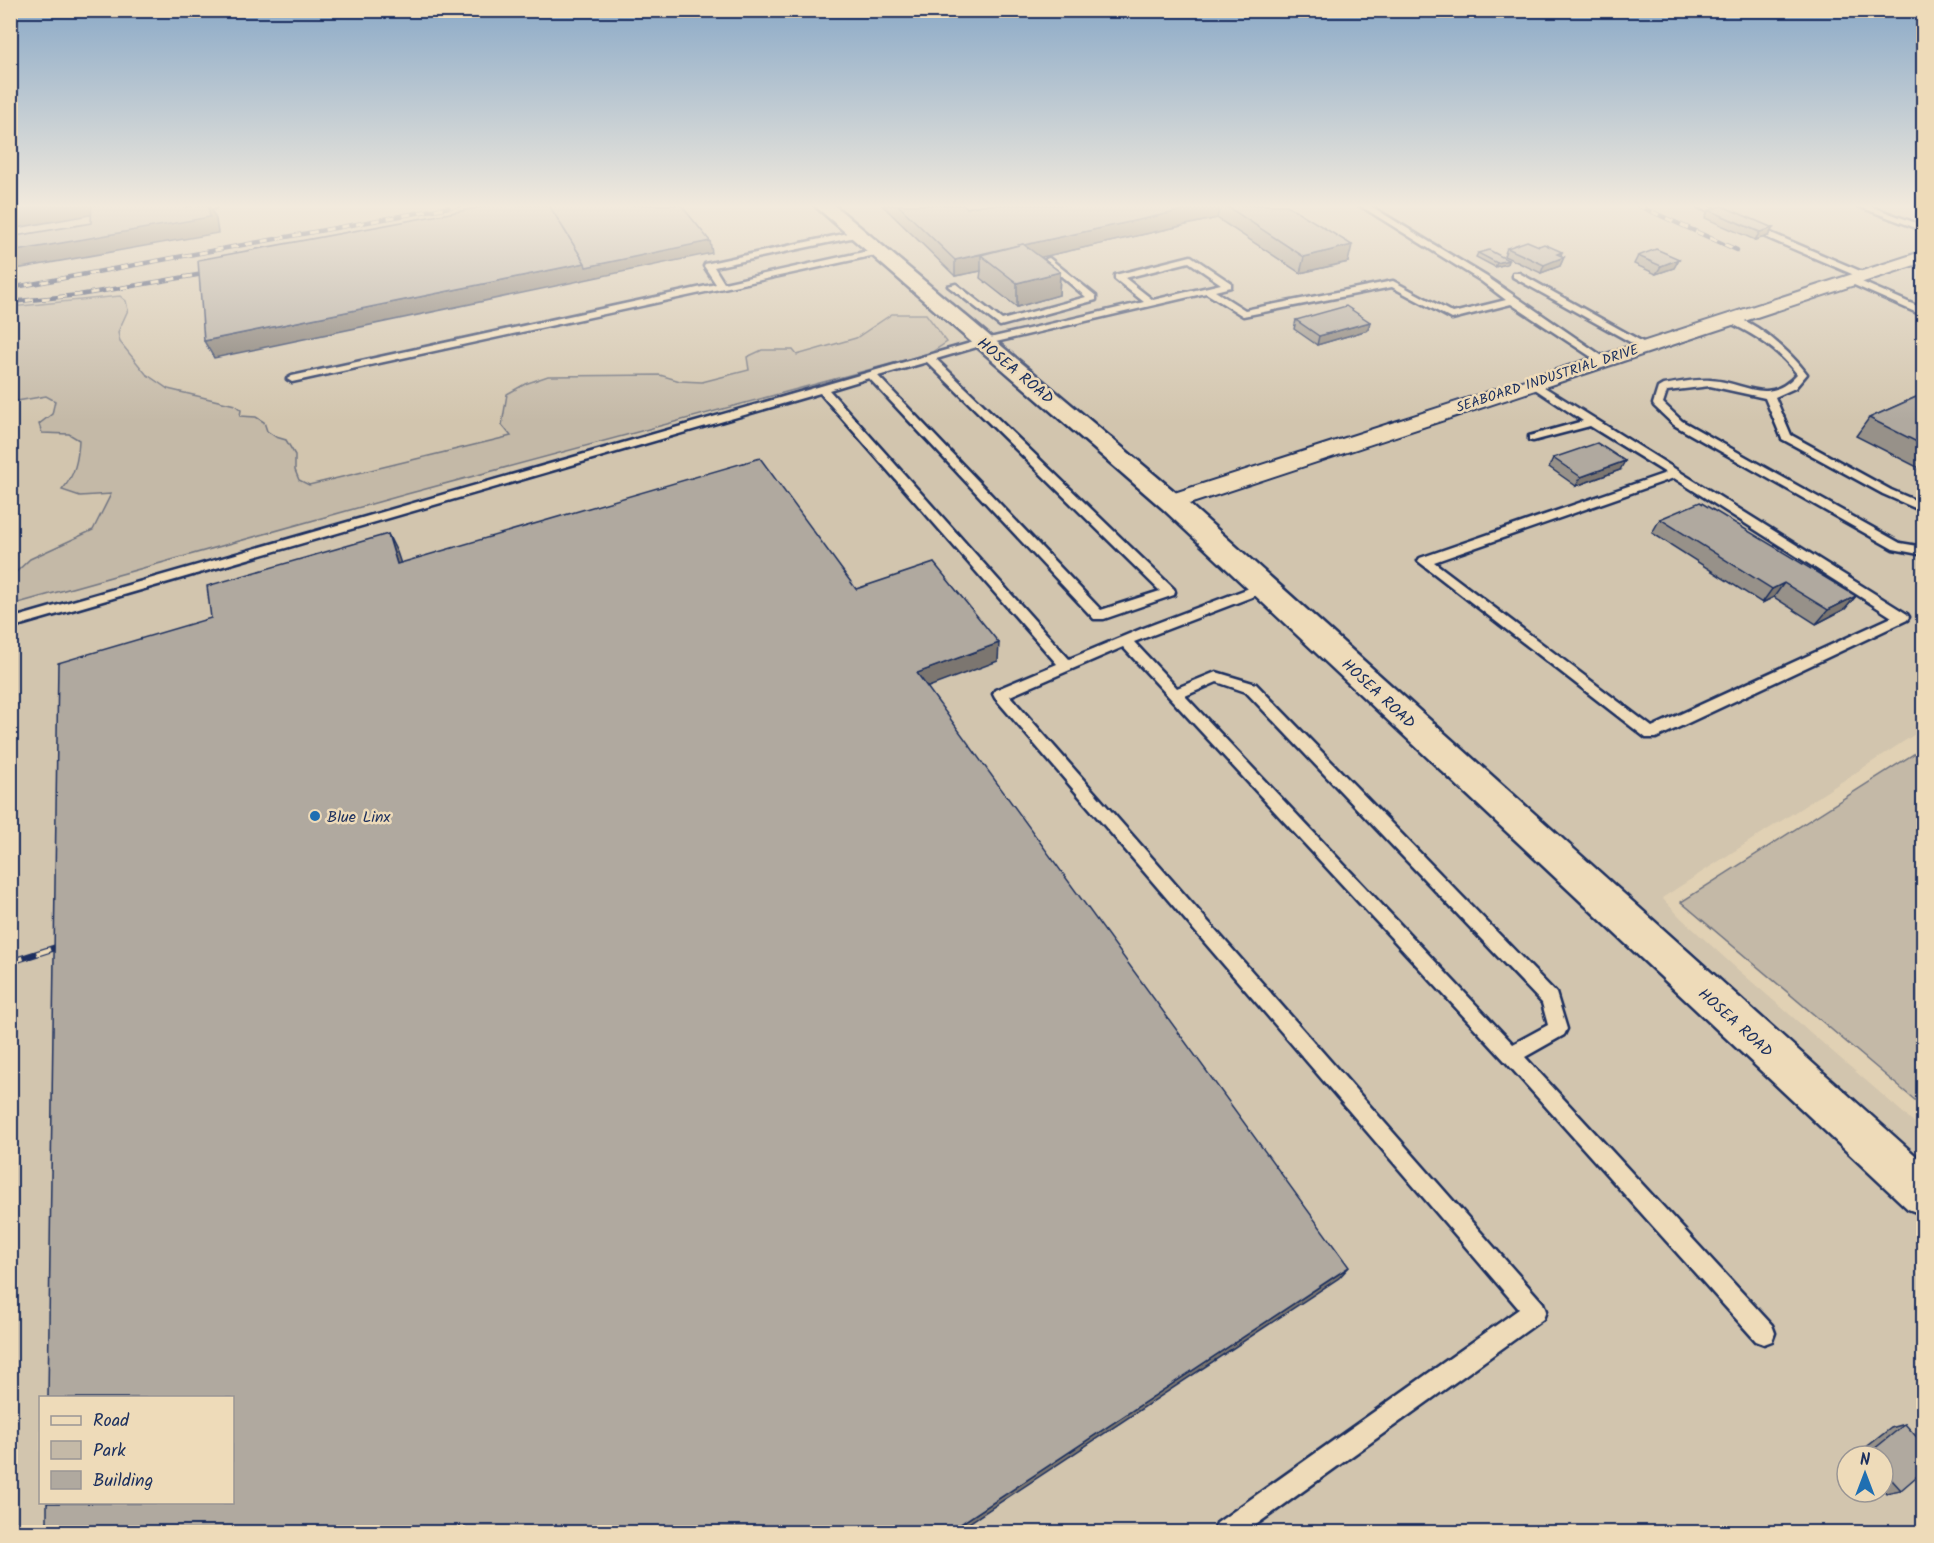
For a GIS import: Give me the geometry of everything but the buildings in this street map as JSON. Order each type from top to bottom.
[{"type":"street","name":"HOSEA ROAD","points":[[907,277],[1171,502],[1923,1192]]},
{"type":"street","name":"SEABOARD INDUSTRIAL DRIVE","points":[[1171,502],[1855,277]]},
{"type":"lane","points":[[716,277],[722,286]]},
{"type":"lane","points":[[292,379],[722,286],[752,277]]},
{"type":"lane","points":[[954,286],[1000,322],[1093,298],[1068,277]]},
{"type":"lane","points":[[1118,277],[1151,303]]},
{"type":"lane","points":[[10,624],[984,342],[1228,285],[1217,277]]},
{"type":"lane","points":[[1481,277],[1603,360]]},
{"type":"lane","points":[[1520,277],[1645,346]]},
{"type":"lane","points":[[1855,277],[1923,313]]},
{"type":"lane","points":[[1207,290],[1243,313],[1393,284],[1452,316],[1513,301]]},
{"type":"lane","points":[[1029,315],[1046,328]]},
{"type":"lane","points":[[1729,319],[1758,332],[1789,355],[1802,374],[1793,387],[1770,397],[1710,383],[1663,388],[1658,404],[1678,423],[1846,520],[1897,546],[1923,551]]},
{"type":"lane","points":[[871,374],[1099,616],[1169,592],[929,358]]},
{"type":"lane","points":[[1533,383],[1902,617],[1651,734],[1424,561],[1675,474]]},
{"type":"lane","points":[[820,388],[1067,666]]},
{"type":"lane","points":[[1770,397],[1786,437],[1923,509]]},
{"type":"lane","points":[[1533,438],[1592,422]]},
{"type":"lane","points":[[1226,1533],[1535,1311],[1000,694],[1125,641],[1265,587]]},
{"type":"lane","points":[[1125,641],[1510,1055],[1764,1333]]},
{"type":"lane","points":[[1175,695],[1216,677],[1251,688],[1550,999],[1558,1029],[1510,1055]]},
{"type":"shaded area","points":[[10,277],[1923,277],[1923,729],[1662,898],[1736,968],[1923,1130],[1923,1532],[11,1532]]},
{"type":"green space","points":[[120,296],[126,301],[128,310],[118,332],[120,342],[146,374],[168,389],[235,405],[241,410],[240,416],[256,417],[264,422],[267,431],[286,440],[295,455],[295,470],[299,480],[309,485],[511,436],[502,425],[507,394],[525,384],[548,376],[660,375],[680,381],[702,382],[749,370],[747,357],[762,350],[793,350],[797,355],[856,338],[892,314],[926,314],[947,342],[932,352],[905,360],[407,494],[11,605],[11,577],[30,559],[93,530],[111,494],[80,496],[62,490],[75,467],[79,440],[69,434],[42,433],[39,424],[52,414],[55,401],[46,396],[11,402],[11,307]]},
{"type":"green space","points":[[1923,748],[1923,1107],[1681,902]]},
{"type":"railway","points":[[10,288],[70,277]]},
{"type":"railway","points":[[10,302],[79,295],[185,277]]},
{"type":"railway","points":[[10,962],[70,943]]},
{"type":"place","name":"Blue Linx","points":[[315,816]]}]
